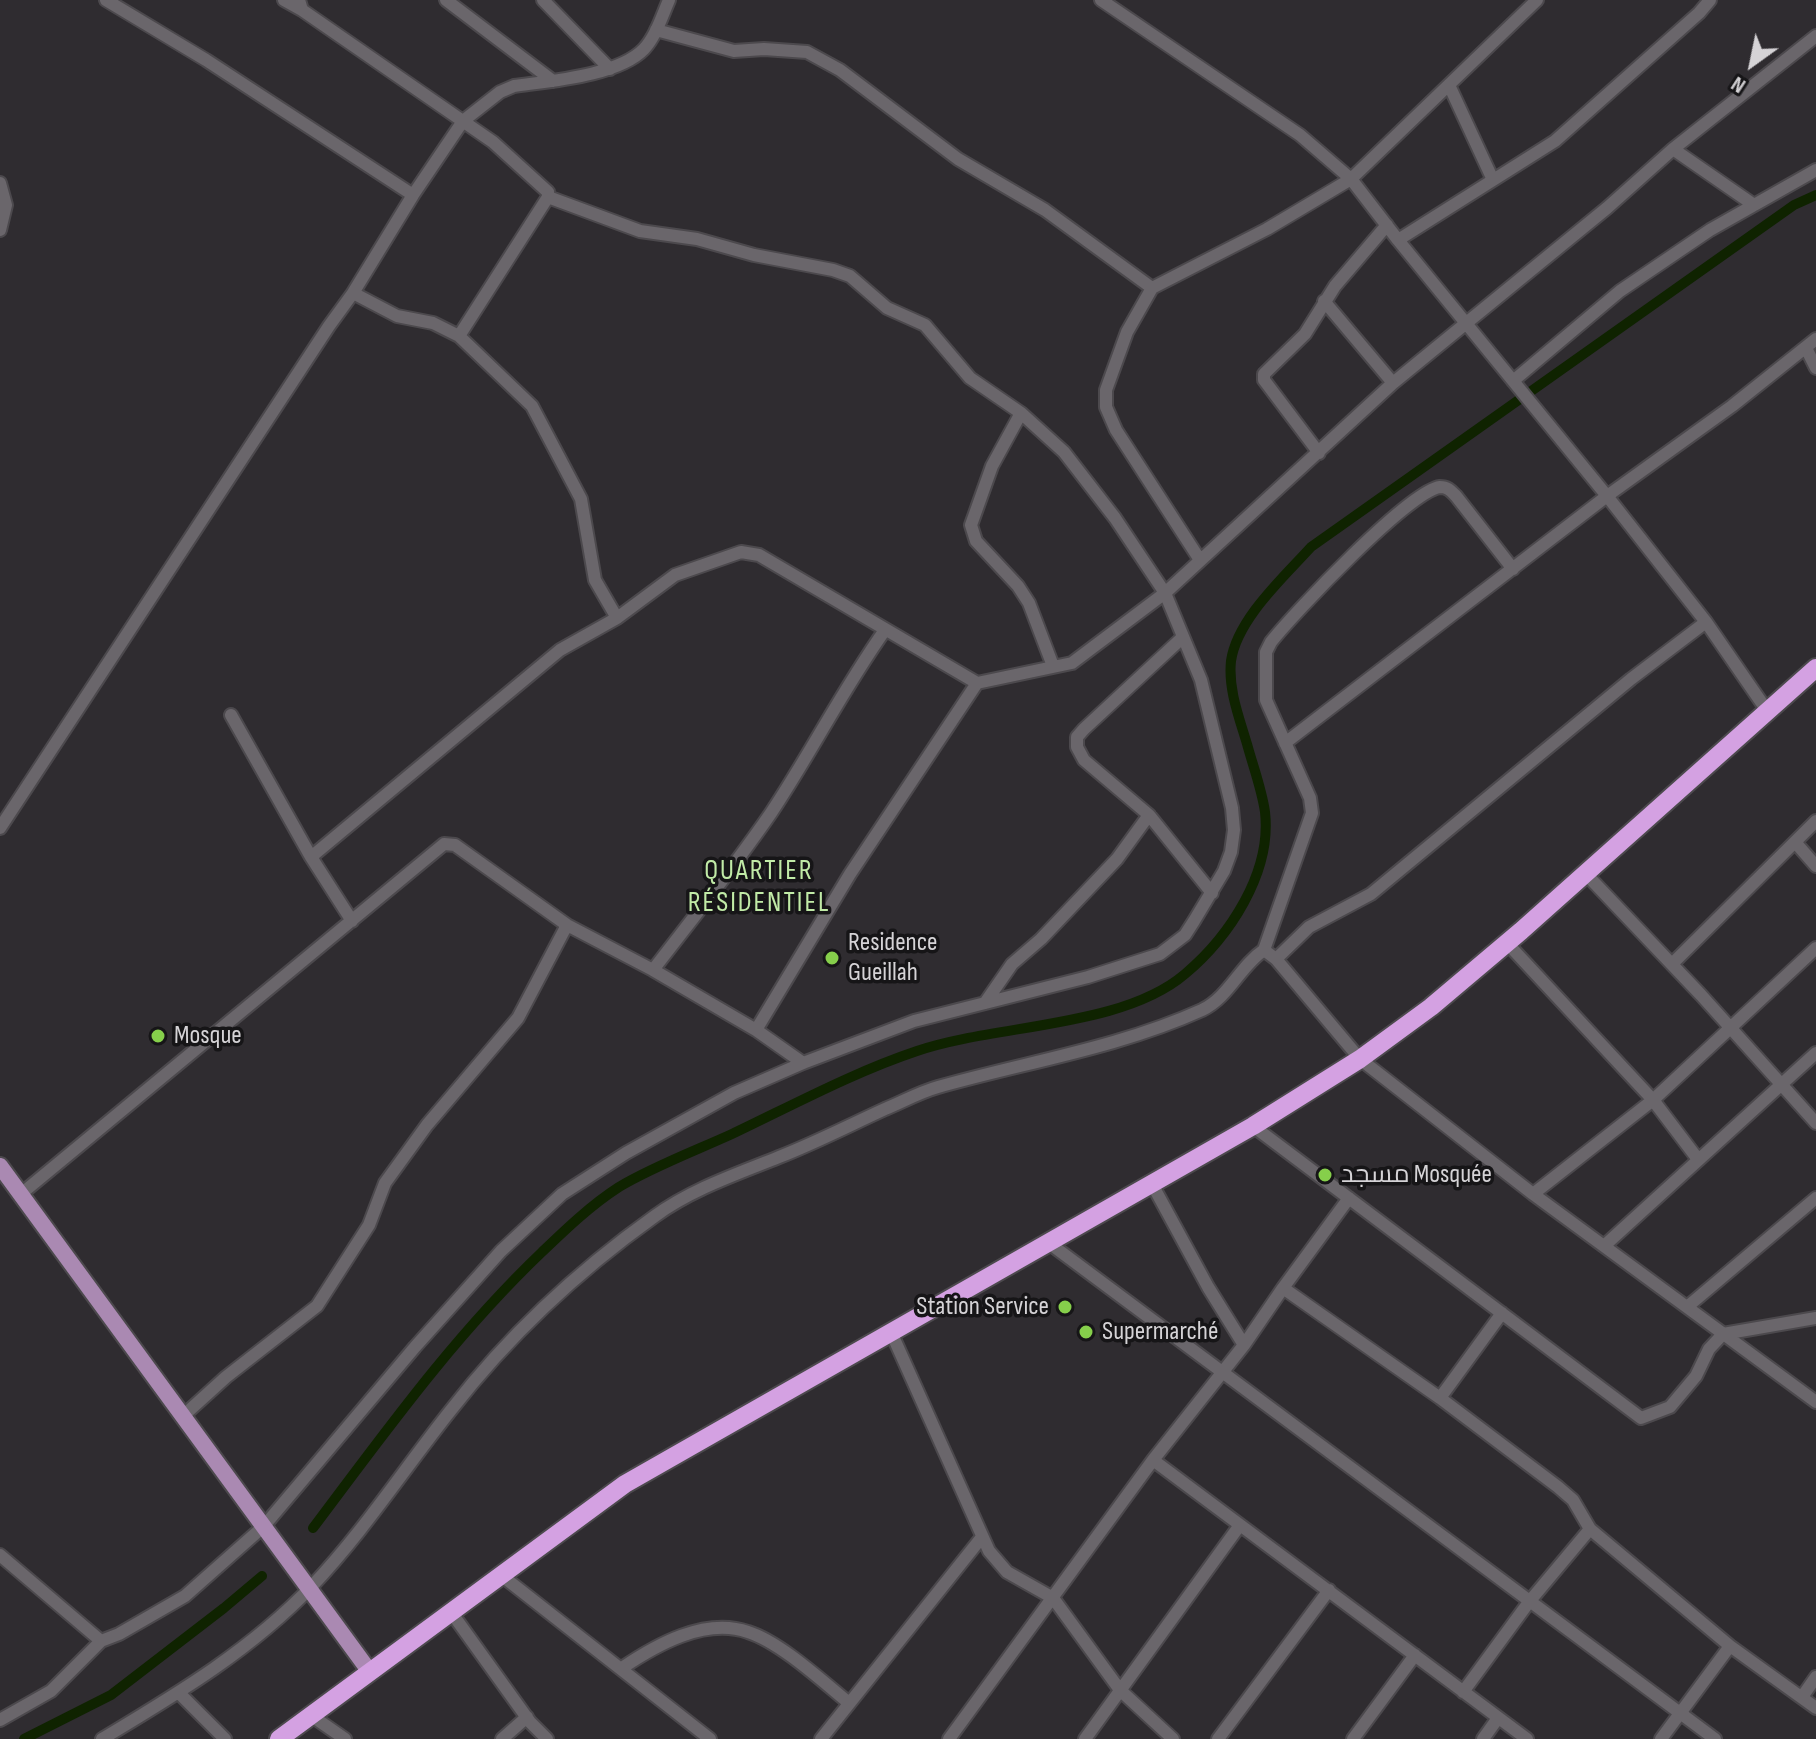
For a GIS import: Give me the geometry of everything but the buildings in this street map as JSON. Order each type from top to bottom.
[{"type":"highway","points":[[279,1739],[625,1484],[1253,1126],[1360,1059],[1431,1007],[1507,943],[1816,668]]},
{"type":"main road","points":[[2,1171],[370,1672]]},
{"type":"street","points":[[106,0],[206,60],[413,195]]},
{"type":"street","points":[[284,0],[301,5],[463,121],[504,152],[548,192],[548,197],[459,336]]},
{"type":"street","points":[[446,0],[553,81]]},
{"type":"street","points":[[543,0],[610,69]]},
{"type":"street","points":[[0,828],[463,121],[500,92],[514,86],[610,69],[641,52],[656,30],[669,0]]},
{"type":"street","points":[[1101,0],[1300,135],[1351,179],[1706,622],[1768,712]]},
{"type":"street","points":[[1200,560],[1116,430],[1106,407],[1106,390],[1127,332],[1152,288],[1267,229],[1351,179],[1537,0]]},
{"type":"street","points":[[1398,240],[1555,141],[1710,0]]},
{"type":"street","points":[[656,30],[734,51],[764,49],[807,52],[840,70],[958,159],[1045,210],[1152,288]]},
{"type":"street","points":[[311,857],[560,650],[617,618],[675,575],[741,552],[759,555],[977,683],[1072,663],[1165,593],[1393,383],[1607,208],[1673,149],[1816,36]]},
{"type":"street","points":[[1449,85],[1493,180]]},
{"type":"street","points":[[1673,149],[1754,205]]},
{"type":"street","points":[[1513,381],[1620,291],[1710,230],[1816,170]]},
{"type":"street","points":[[0,183],[6,205],[0,230]]},
{"type":"street","points":[[0,1720],[51,1691],[101,1641],[185,1596],[264,1526],[415,1347],[501,1251],[562,1194],[626,1153],[734,1093],[803,1063],[914,1021],[1152,958],[1185,935],[1212,893],[1231,852],[1234,830],[1232,808],[1201,680],[1165,593],[1064,452],[1021,413],[970,378],[925,325],[887,308],[850,276],[697,239],[640,231],[548,197]]},
{"type":"street","points":[[1319,453],[1264,380],[1264,374],[1305,334],[1324,301],[1387,225]]},
{"type":"street","points":[[353,293],[397,316],[433,323],[459,336],[532,406],[581,499],[595,580],[617,618]]},
{"type":"street","points":[[1324,301],[1393,383]]},
{"type":"street","points":[[1285,743],[1811,344],[1816,368]]},
{"type":"street","points":[[1021,413],[992,466],[971,525],[976,541],[1018,586],[1029,603],[1053,666]]},
{"type":"street","points":[[102,1739],[235,1655],[309,1589],[359,1534],[453,1406],[517,1332],[591,1262],[660,1212],[697,1191],[934,1088],[1129,1038],[1206,1008],[1221,997],[1255,956],[1264,950],[1312,806],[1266,700],[1266,652],[1271,642],[1339,565],[1438,487],[1447,488],[1513,569]]},
{"type":"street","points":[[1276,959],[1309,927],[1371,894],[1631,679],[1706,622]]},
{"type":"street","points":[[653,970],[773,810],[862,662],[885,630]]},
{"type":"street","points":[[1183,637],[1077,737],[1077,747],[1084,760],[1149,815],[1212,893]]},
{"type":"street","points":[[756,1030],[850,874],[977,683]]},
{"type":"street","points":[[231,715],[311,857],[352,921]]},
{"type":"street","points":[[985,1003],[1012,964],[1041,939],[1117,859],[1149,815]]},
{"type":"street","points":[[1672,964],[1816,821]]},
{"type":"street","points":[[1795,842],[1816,866]]},
{"type":"street","points":[[21,1194],[444,844],[450,844],[505,879],[567,925],[653,970],[756,1030],[803,1063]]},
{"type":"street","points":[[1586,874],[1816,1123]]},
{"type":"street","points":[[183,1416],[226,1377],[317,1306],[369,1225],[385,1183],[427,1125],[518,1018],[567,925]]},
{"type":"street","points":[[1507,943],[1653,1100],[1697,1158]]},
{"type":"street","points":[[1533,1194],[1653,1100],[1816,948]]},
{"type":"street","points":[[1264,950],[1276,959],[1360,1059],[1533,1194],[1816,1402]]},
{"type":"street","points":[[1604,1246],[1697,1158],[1816,1053]]},
{"type":"street","points":[[1253,1126],[1641,1418],[1670,1407],[1696,1376],[1709,1349],[1723,1334],[1816,1318]]},
{"type":"street","points":[[1152,1184],[1208,1287],[1244,1345]]},
{"type":"street","points":[[949,1739],[1153,1460],[1244,1345],[1349,1198]]},
{"type":"street","points":[[1687,1307],[1816,1198]]},
{"type":"street","points":[[1049,1243],[1715,1739]]},
{"type":"street","points":[[1283,1288],[1440,1398],[1573,1500],[1590,1529],[1730,1646],[1816,1708]]},
{"type":"street","points":[[1440,1398],[1502,1313]]},
{"type":"street","points":[[891,1332],[982,1537],[997,1563],[1053,1598],[1120,1690],[1173,1739]]},
{"type":"street","points":[[1153,1460],[1527,1739]]},
{"type":"street","points":[[1085,1739],[1240,1525]]},
{"type":"street","points":[[1463,1692],[1529,1602],[1590,1529]]},
{"type":"street","points":[[821,1739],[982,1537]]},
{"type":"street","points":[[0,1555],[101,1641]]},
{"type":"street","points":[[501,1575],[622,1668],[703,1737]]},
{"type":"street","points":[[1218,1739],[1329,1590]]},
{"type":"street","points":[[451,1612],[527,1717],[547,1739]]},
{"type":"street","points":[[622,1668],[662,1644],[700,1630],[738,1629],[752,1632],[775,1646],[849,1703]]},
{"type":"street","points":[[1661,1739],[1730,1646]]},
{"type":"street","points":[[1353,1739],[1415,1655]]},
{"type":"street","points":[[1802,1697],[1816,1677]]},
{"type":"street","points":[[179,1693],[225,1739]]},
{"type":"street","points":[[312,1716],[345,1739]]},
{"type":"street","points":[[502,1739],[527,1717]]},
{"type":"street","points":[[1483,1739],[1498,1718]]},
{"type":"waterway","points":[[313,1528],[422,1385],[479,1317],[560,1235],[619,1187],[893,1059],[949,1042],[1057,1023],[1128,1005],[1159,992],[1185,974],[1231,923],[1244,902],[1262,858],[1264,804],[1235,703],[1230,671],[1235,645],[1263,600],[1311,547],[1794,205],[1816,195]]},
{"type":"waterway","points":[[24,1739],[111,1695],[262,1576]]},
{"type":"place","name":"Residence Gueillah","points":[[832,958]]},
{"type":"place","name":"Mosque","points":[[158,1036]]},
{"type":"place","name":"مسجد Mosquée","points":[[1325,1175]]},
{"type":"place","name":"Station Service","points":[[1065,1307]]},
{"type":"place","name":"Supermarché","points":[[1086,1332]]},
{"type":"district","name":"QUARTIER RÉSIDENTIEL","points":[[759,888]]}]
